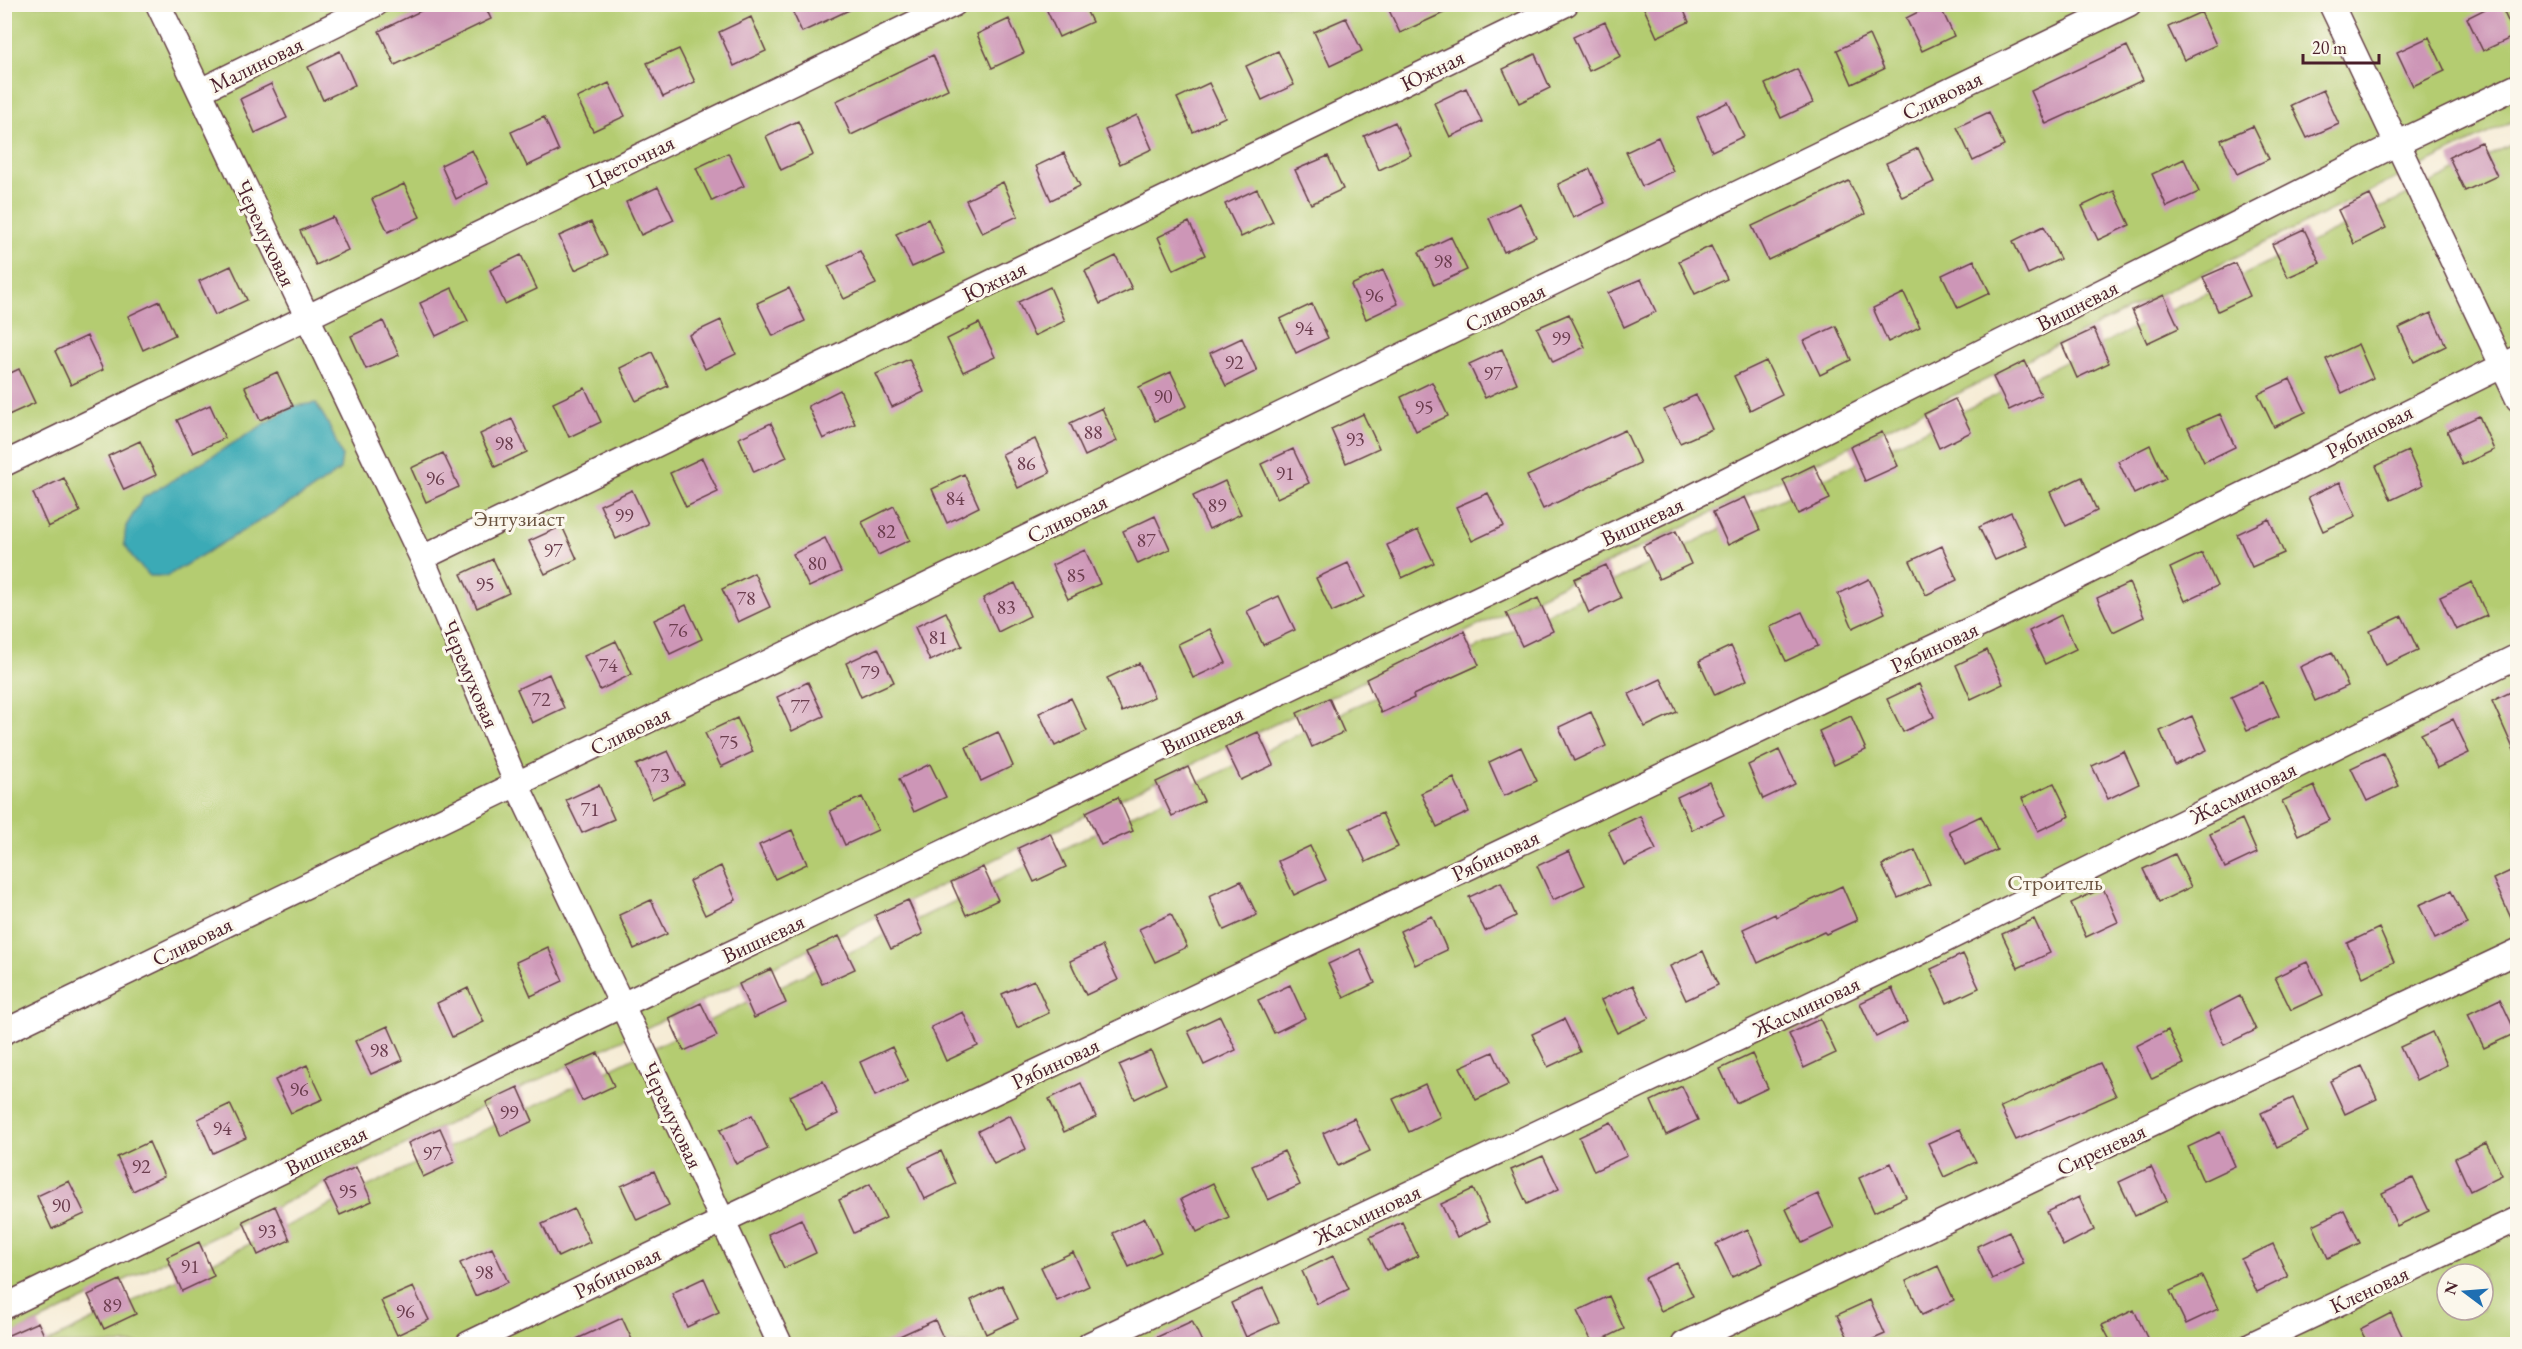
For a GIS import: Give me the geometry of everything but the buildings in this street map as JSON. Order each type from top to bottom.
[{"type":"street","name":"Черемуховая","points":[[158,4],[422,558],[517,785],[780,1344]]},
{"type":"street","name":"Малиновая","points":[[200,91],[376,4]]},
{"type":"street","name":"Цветочная","points":[[4,464],[954,4]]},
{"type":"street","name":"Южная","points":[[422,558],[1566,4]]},
{"type":"street","name":"Сливовая","points":[[4,1032],[2129,4]]},
{"type":"street","points":[[2331,4],[2397,144],[2510,361],[2517,399]]},
{"type":"street","name":"Вишневая","points":[[4,1307],[622,1005],[1694,496],[2397,144],[2517,87]]},
{"type":"street","name":"Рябиновая","points":[[468,1344],[722,1221],[1988,621],[2510,361]]},
{"type":"street","name":"Жасминовая","points":[[1090,1344],[1917,954],[2517,656]]},
{"type":"street","name":"Сиреневая","points":[[1684,1344],[2517,951]]},
{"type":"street","name":"Кленовая","points":[[2253,1344],[2517,1219]]},
{"type":"green space","name":"Энтузиаст","points":[[5,5],[2517,5],[2517,119],[1912,416],[5,1338]]},
{"type":"green space","name":"Строитель","points":[[2517,142],[2517,1344],[44,1344]]},
{"type":"water","points":[[316,403],[329,425],[342,456],[340,470],[310,491],[167,576],[150,576],[135,561],[124,544],[126,526],[143,498],[294,406]]}]
